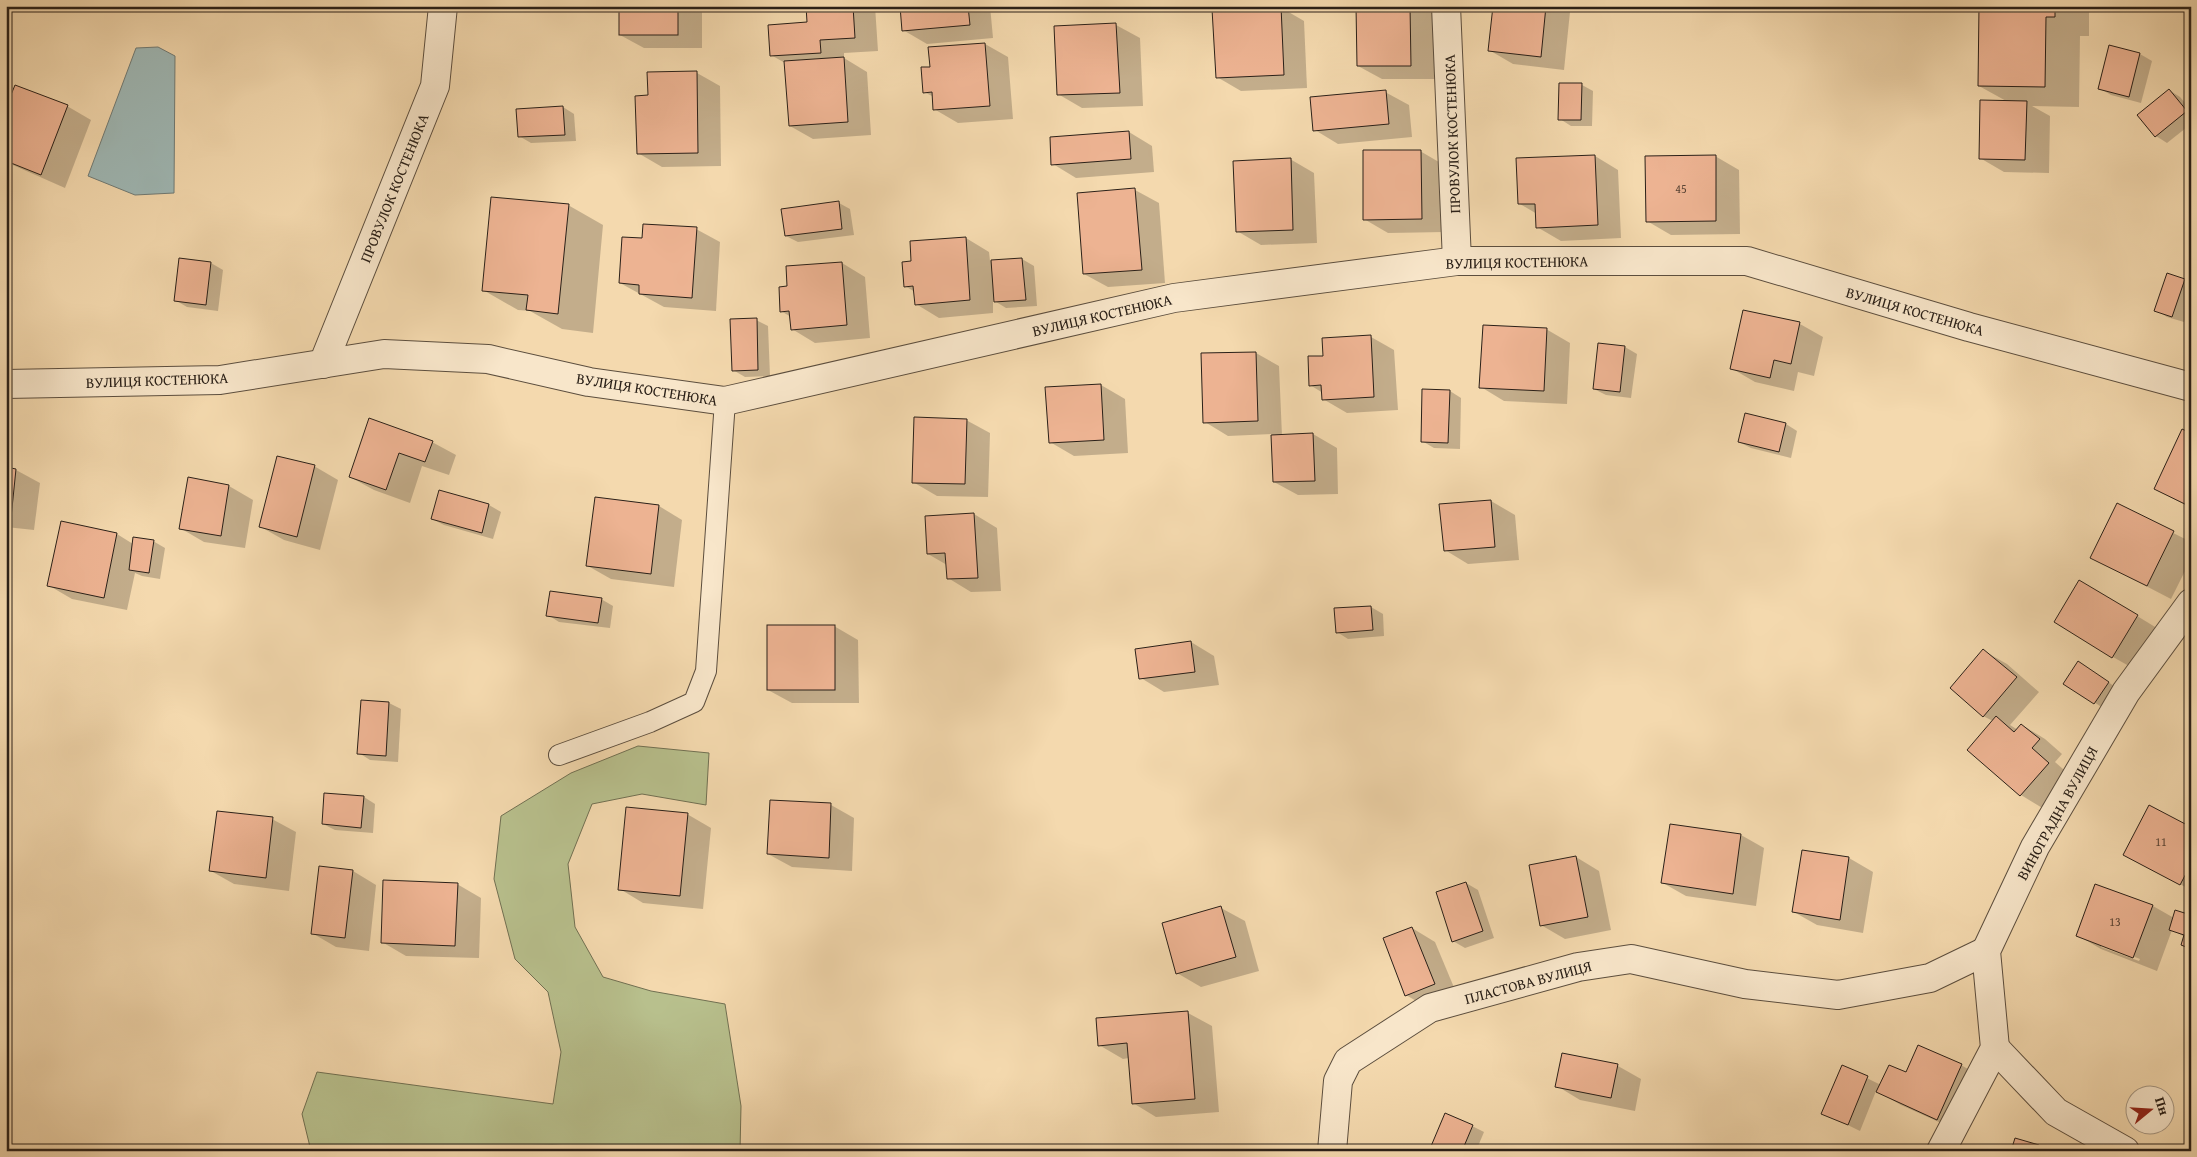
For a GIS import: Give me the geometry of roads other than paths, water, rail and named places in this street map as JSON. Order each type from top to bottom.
[{"type":"street","name":"ПРОВУЛОК КОСТЕНЮКА","points":[[323,364],[436,86],[443,6]]},
{"type":"street","name":"ПРОВУЛОК КОСТЕНЮКА","points":[[1446,6],[1457,261]]},
{"type":"street","name":"ВУЛИЦЯ КОСТЕНЮКА","points":[[6,384],[220,380],[384,354],[488,360],[589,382],[725,401],[1174,298],[1457,261],[1747,261],[1960,324],[2191,387]]},
{"type":"street","name":"ВИНОГРАДНА ВУЛИЦЯ","points":[[1986,951],[2040,839],[2126,692],[2191,602]]},
{"type":"street","points":[[1941,1151],[1995,1048],[1986,951]]},
{"type":"street","name":"ПЛАСТОВА ВУЛИЦЯ","points":[[1332,1151],[1338,1081],[1348,1061],[1430,1008],[1578,967],[1632,959],[1745,984],[1838,995],[1930,978],[1986,951]]},
{"type":"street","points":[[1995,1048],[2056,1112],[2125,1151]]},
{"type":"lane","points":[[559,755],[650,722],[694,702],[706,671],[725,401]]},
{"type":"water","points":[[158,47],[175,56],[174,193],[135,195],[88,176],[136,48]]}]
